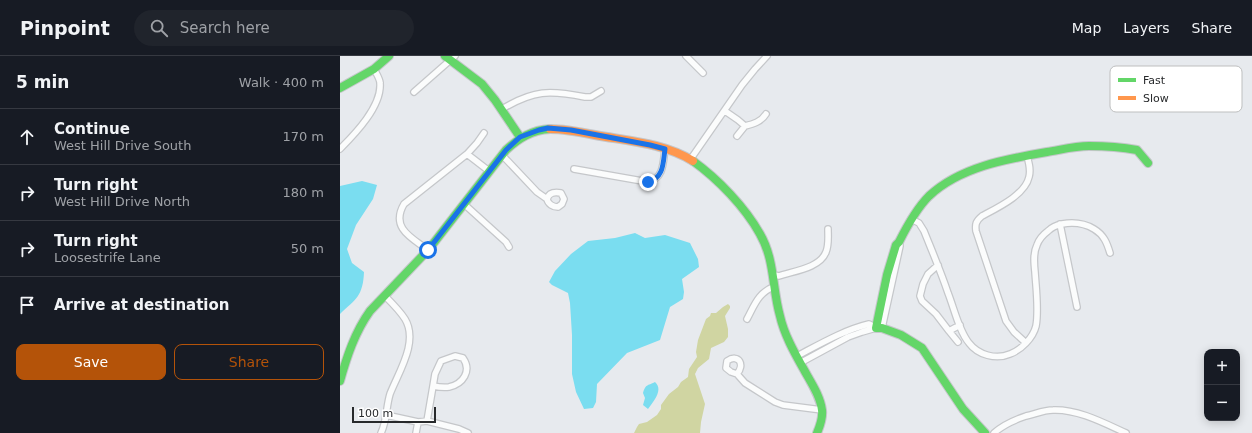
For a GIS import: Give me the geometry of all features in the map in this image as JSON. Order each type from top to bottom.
[{"type":"street","points":[[340,88],[374,69],[389,56]]},
{"type":"street","points":[[686,56],[703,73]]},
{"type":"street","points":[[690,160],[742,85],[767,56]]},
{"type":"street","points":[[414,92],[450,57],[486,88],[520,137]]},
{"type":"street","points":[[340,149],[368,116],[378,98],[380,82],[374,69]]},
{"type":"street","points":[[502,110],[515,101],[531,95],[549,92],[591,97],[601,91]]},
{"type":"street","points":[[725,110],[745,126]]},
{"type":"street","points":[[737,136],[745,126],[758,122],[766,114]]},
{"type":"street","points":[[340,381],[343,362],[364,321],[428,250],[509,146],[520,137],[539,130],[559,128],[665,149],[690,160],[706,171],[719,183],[756,226],[770,256],[779,314],[798,360],[817,396],[822,410],[822,420],[817,433]]},
{"type":"street","points":[[428,250],[402,228],[399,217],[401,210],[404,204],[411,198],[467,154],[484,133]]},
{"type":"street","points":[[879,328],[896,245],[911,219],[928,197],[942,186],[959,176],[1009,159],[1075,147],[1088,146],[1137,150],[1148,163]]},
{"type":"street","points":[[574,169],[648,182],[654,181],[660,176],[665,149]]},
{"type":"street","points":[[467,154],[489,171]]},
{"type":"street","points":[[502,155],[537,192],[547,199]]},
{"type":"street","points":[[1026,343],[1014,332],[1006,320],[975,225],[978,219],[1013,198],[1024,187],[1030,173],[1027,156]]},
{"type":"street","points":[[464,204],[506,242],[510,248]]},
{"type":"street","points":[[911,219],[915,220],[922,227],[968,343],[976,350],[990,356],[1000,357],[1018,350],[1034,333],[1037,304],[1034,258],[1037,244],[1052,228],[1060,224],[1074,222],[1088,225],[1096,230],[1106,241],[1110,254]]},
{"type":"street","points":[[1060,224],[1077,307]]},
{"type":"street","points":[[774,275],[779,276],[812,266],[820,260],[828,245],[828,229]]},
{"type":"street","points":[[938,265],[928,274],[923,284],[920,296],[922,301],[936,314],[958,342]]},
{"type":"street","points":[[748,319],[762,292],[775,286]]},
{"type":"street","points":[[381,433],[388,400],[403,365],[408,349],[410,334],[405,319],[385,296]]},
{"type":"street","points":[[949,331],[960,325]]},
{"type":"street","points":[[798,360],[848,336],[879,328],[901,335],[922,348],[963,409],[985,433]]},
{"type":"street","points":[[427,421],[435,374],[441,361],[455,356],[463,358],[467,364],[467,370],[463,380],[448,387],[433,386]]},
{"type":"street","points":[[737,374],[745,383],[779,404],[822,410]]},
{"type":"street","points":[[994,433],[1008,423],[1031,415],[1053,410],[1067,411],[1084,416],[1126,433]]},
{"type":"street","points":[[386,415],[418,422],[427,421],[459,429],[468,433]]},
{"type":"street","points":[[416,433],[418,422]]},
{"type":"green space","points":[[728,304],[730,308],[725,316],[728,337],[724,342],[711,348],[709,359],[698,368],[695,374],[705,404],[700,433],[634,433],[639,424],[647,422],[657,415],[661,409],[661,405],[669,394],[688,377],[689,369],[697,357],[696,352],[698,340],[706,319],[711,313],[716,313]]},
{"type":"water","points":[[362,181],[377,185],[373,199],[356,225],[347,249],[352,263],[364,272],[362,287],[358,296],[340,314],[340,186]]},
{"type":"water","points":[[635,233],[645,238],[665,235],[690,243],[698,259],[699,267],[682,279],[684,292],[683,299],[670,307],[660,340],[627,353],[597,384],[596,402],[593,408],[584,409],[576,392],[572,374],[572,335],[568,293],[549,282],[555,271],[571,254],[588,241],[615,238]]},
{"type":"water","points":[[655,382],[658,389],[657,396],[648,409],[643,405],[645,398],[643,393],[648,385]]},
{"type":"traffic: fast","points":[[340,88],[374,69],[389,56]]},
{"type":"traffic: fast","points":[[445,56],[482,84],[495,100],[520,137]]},
{"type":"traffic: fast","points":[[340,381],[352,344],[370,311],[429,249],[506,150],[526,135],[537,131],[550,129]]},
{"type":"traffic: fast","points":[[985,433],[963,409],[922,348],[901,335],[882,328],[876,328],[887,275],[896,245],[912,218],[924,201],[941,186],[969,171],[1000,161],[1073,147],[1095,146],[1119,147],[1137,150],[1148,163]]},
{"type":"traffic: fast","points":[[693,161],[712,176],[739,204],[754,224],[765,244],[771,264],[777,306],[784,329],[821,404],[822,416],[817,433]]},
{"type":"traffic: slow","points":[[550,129],[572,131],[658,146],[693,161]]},
{"type":"route","points":[[428,250],[509,146],[520,137],[529,133],[548,128],[559,128],[665,149],[660,176],[654,181],[648,182]]}]
